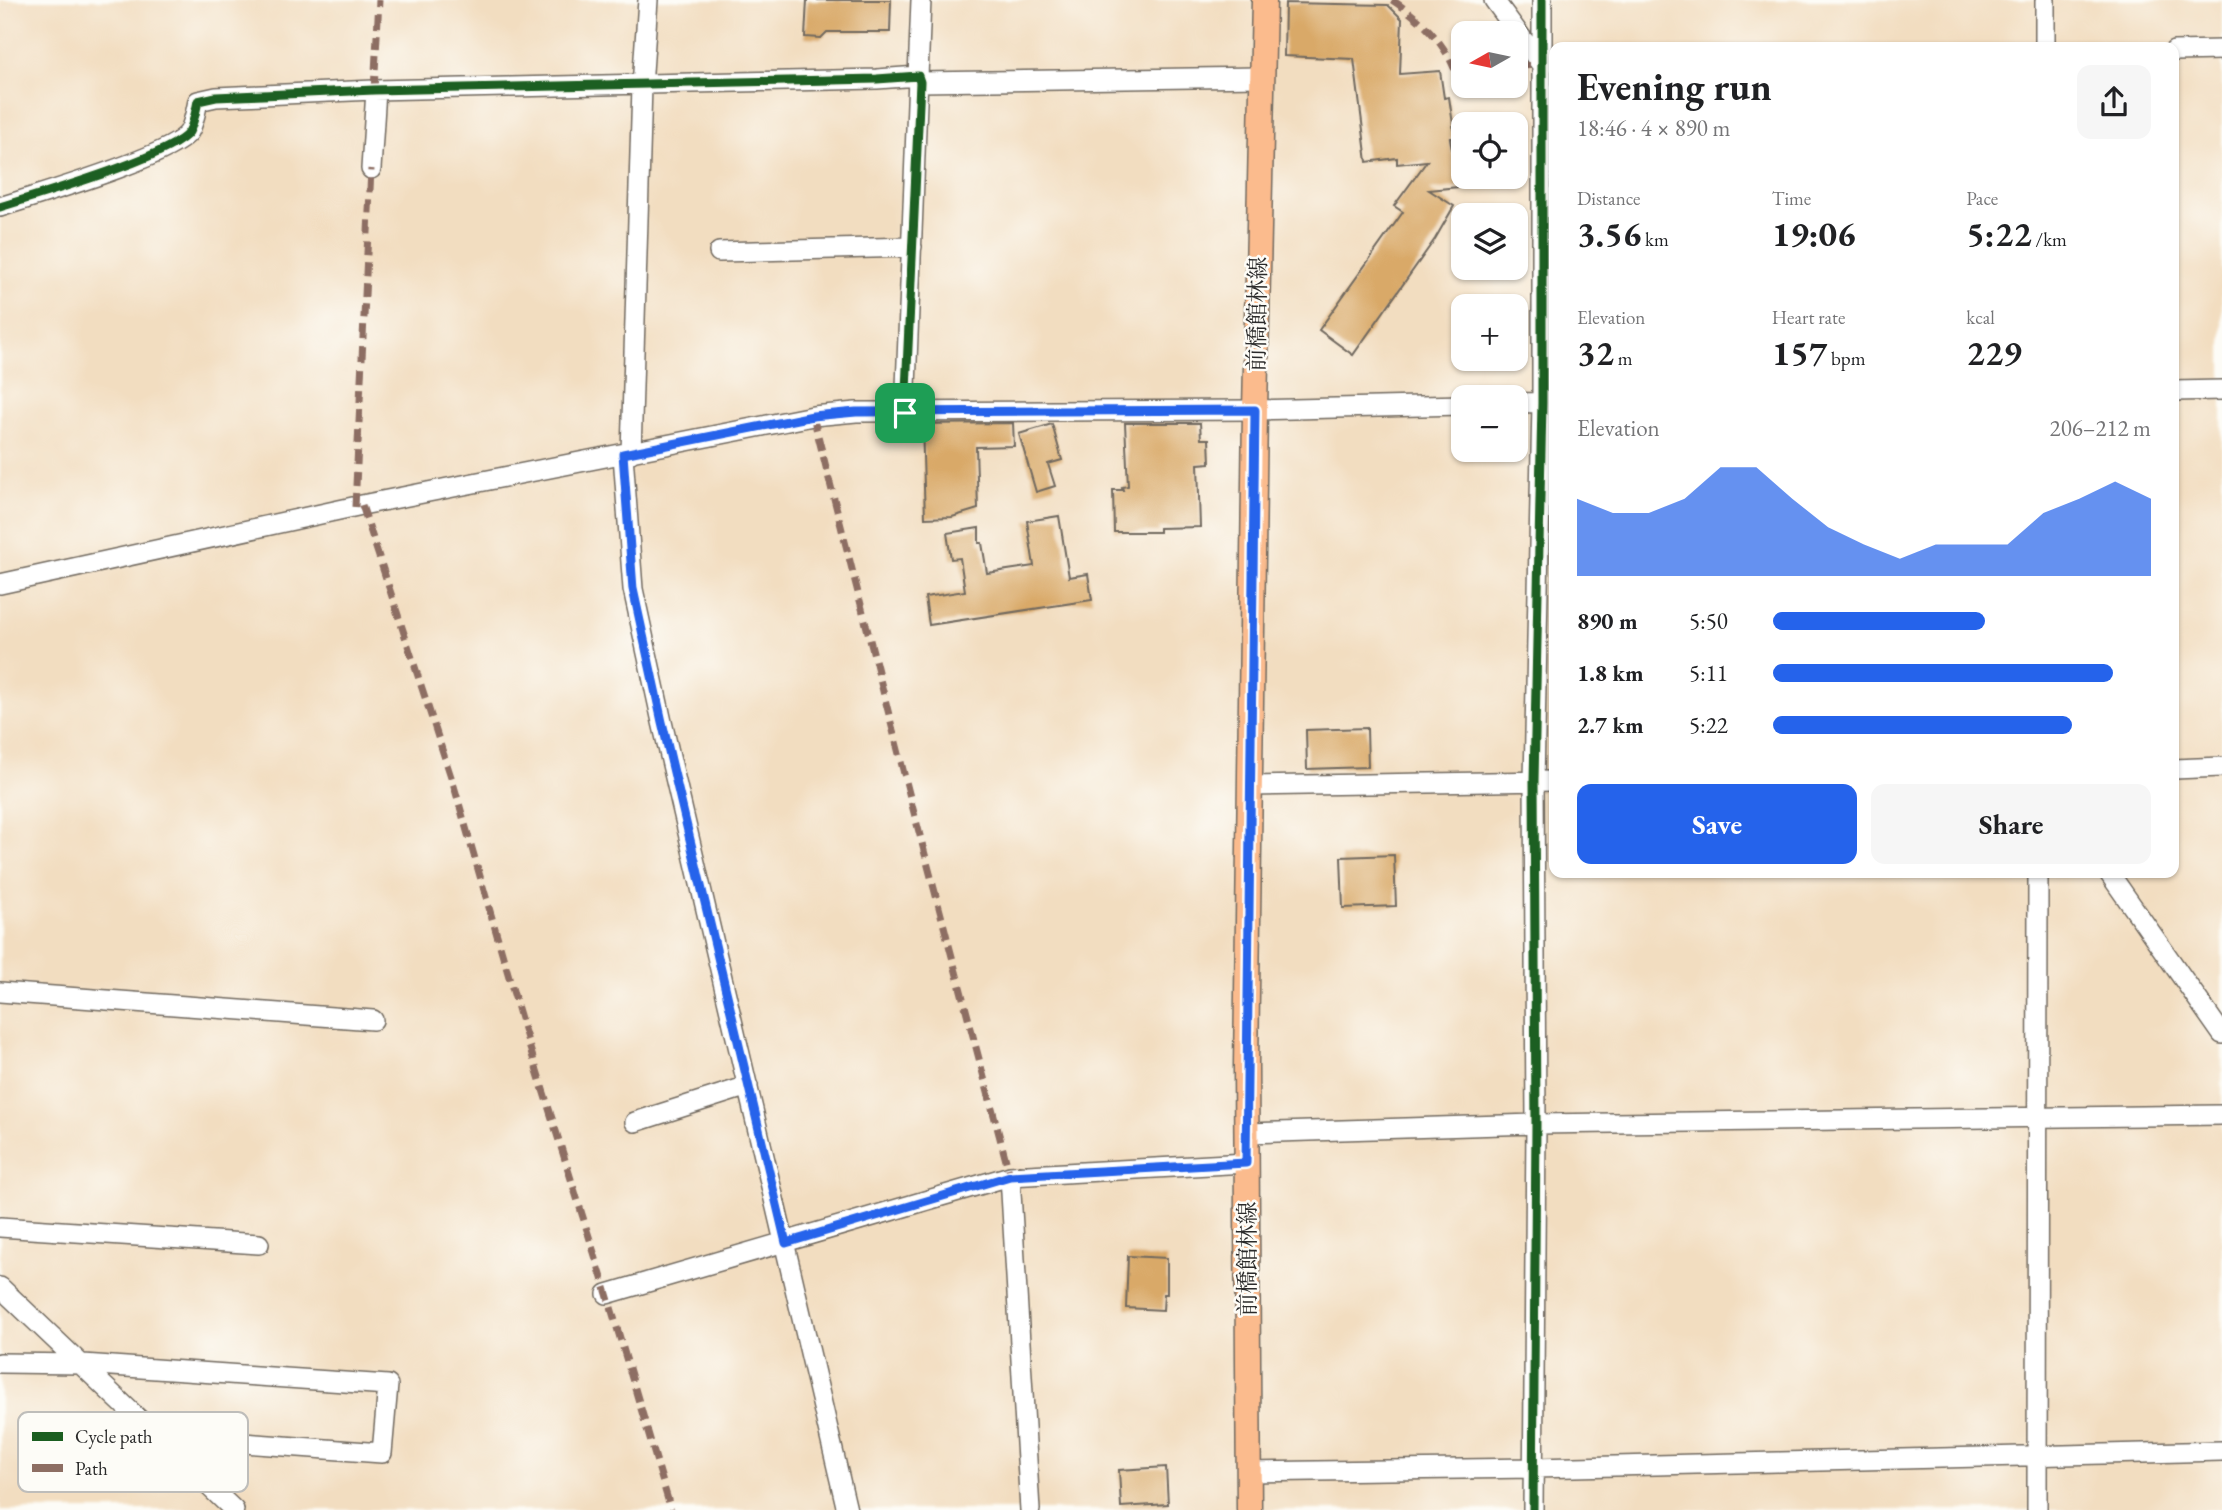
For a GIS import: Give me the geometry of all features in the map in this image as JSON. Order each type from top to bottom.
[{"type":"main road","name":"前橋館林線","points":[[1249,1510],[1246,1163],[1255,410],[1264,0]]},
{"type":"street","points":[[648,0],[627,454],[633,589],[847,1510]]},
{"type":"street","points":[[905,413],[922,0]]},
{"type":"street","points":[[1494,0],[1548,65]]},
{"type":"street","points":[[1533,1510],[1536,1124],[1534,781],[1548,402],[1548,65],[1542,0]]},
{"type":"street","points":[[2045,0],[2045,42]]},
{"type":"street","points":[[2179,51],[2222,50]]},
{"type":"street","points":[[0,207],[118,169],[178,142],[189,132],[198,101],[216,97],[376,90],[863,80],[1261,77]]},
{"type":"street","points":[[371,170],[376,90]]},
{"type":"street","points":[[719,252],[912,247]]},
{"type":"street","points":[[2179,391],[2222,390]]},
{"type":"street","points":[[1528,403],[1548,402]]},
{"type":"street","points":[[0,584],[362,505],[813,416],[856,412],[1255,410],[1451,405]]},
{"type":"street","points":[[2179,769],[2222,767]]},
{"type":"street","points":[[1250,786],[1549,781]]},
{"type":"street","points":[[2037,1510],[2038,878]]},
{"type":"street","points":[[2113,878],[2222,1034]]},
{"type":"street","points":[[0,992],[373,1020]]},
{"type":"street","points":[[635,1122],[748,1086]]},
{"type":"street","points":[[1247,1133],[1536,1124],[2222,1115]]},
{"type":"street","points":[[607,1294],[1010,1176],[1246,1163]]},
{"type":"street","points":[[1010,1176],[1030,1510]]},
{"type":"street","points":[[0,1227],[259,1244]]},
{"type":"street","points":[[0,1287],[133,1412]]},
{"type":"street","points":[[0,1363],[83,1364],[388,1385],[382,1453],[248,1443]]},
{"type":"street","points":[[1249,1472],[1534,1468],[2222,1451]]},
{"type":"street","points":[[216,1492],[234,1510]]},
{"type":"building","points":[[807,0],[891,0],[890,32],[827,32],[821,38],[805,37]]},
{"type":"building","points":[[1285,3],[1388,5],[1402,19],[1400,74],[1440,71],[1444,98],[1449,97],[1451,188],[1429,190],[1451,204],[1451,211],[1435,239],[1353,355],[1319,330],[1403,212],[1394,206],[1427,161],[1397,164],[1397,158],[1367,162],[1354,59],[1284,56]]},
{"type":"building","points":[[1013,423],[1014,446],[976,447],[978,509],[952,517],[925,518],[922,424]]},
{"type":"building","points":[[1125,423],[1200,423],[1201,439],[1209,439],[1210,463],[1198,464],[1200,527],[1159,528],[1159,532],[1114,532],[1113,490],[1123,490],[1122,487],[1128,486]]},
{"type":"building","points":[[1052,424],[1062,460],[1048,464],[1055,486],[1036,492],[1019,434]]},
{"type":"building","points":[[1059,516],[1069,577],[1088,574],[1092,600],[929,625],[925,597],[965,591],[960,558],[951,559],[947,533],[979,528],[979,543],[982,543],[987,573],[1034,566],[1027,521]]},
{"type":"building","points":[[1367,728],[1368,767],[1307,769],[1306,730]]},
{"type":"building","points":[[1394,855],[1396,906],[1343,908],[1341,857]]},
{"type":"building","points":[[1128,1256],[1167,1258],[1167,1294],[1164,1294],[1163,1310],[1126,1308]]},
{"type":"building","points":[[1166,1467],[1168,1504],[1121,1507],[1119,1470]]},
{"type":"marked path","points":[[374,90],[379,0]]},
{"type":"marked path","points":[[1392,0],[1428,30],[1451,61]]},
{"type":"marked path","points":[[1528,66],[1541,65]]},
{"type":"marked path","points":[[355,507],[371,169]]},
{"type":"marked path","points":[[813,416],[1010,1176]]},
{"type":"marked path","points":[[362,505],[454,786],[524,1029],[671,1510]]},
{"type":"cycle path","points":[[1533,1510],[1536,1124],[1534,781],[1542,403],[1542,0]]},
{"type":"cycle path","points":[[0,207],[101,174],[178,142],[189,132],[198,101],[216,97],[374,90],[918,76],[920,82],[905,413]]},
{"type":"route","points":[[1255,410],[1246,1163],[1010,1176],[786,1243],[633,589],[623,454],[813,416],[856,412],[905,413],[1255,410]]}]
